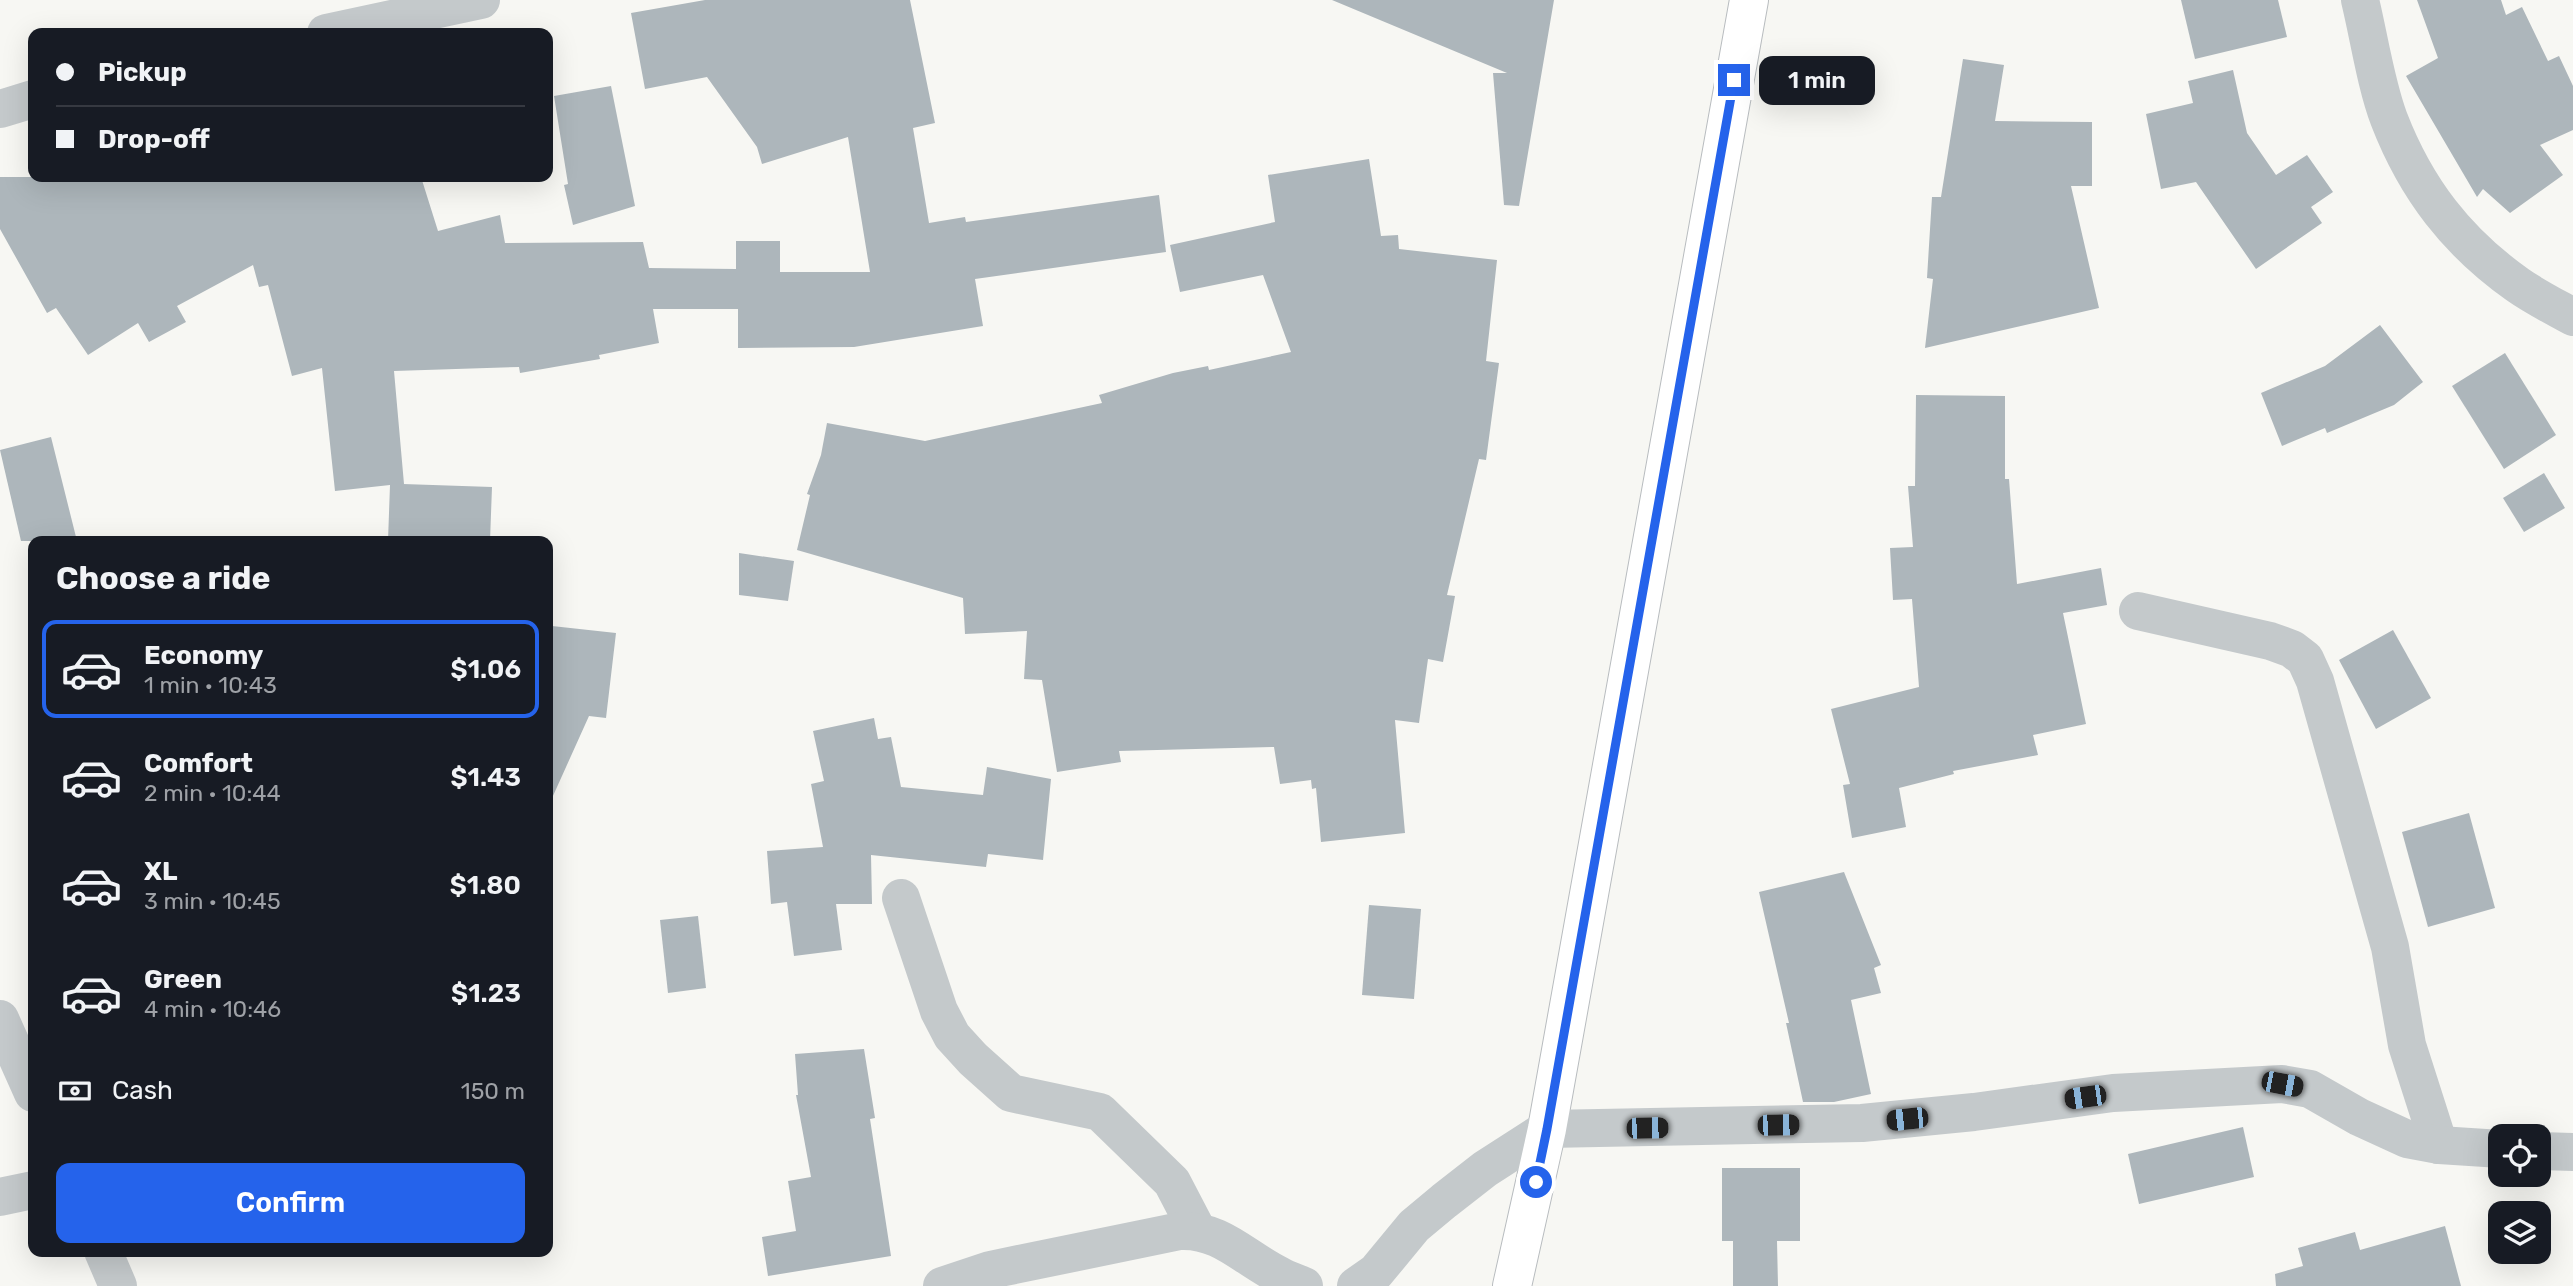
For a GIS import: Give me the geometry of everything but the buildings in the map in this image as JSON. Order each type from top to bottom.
[{"type":"highway","points":[[1512,1286],[1547,1129],[1749,0]]},
{"type":"street","points":[[349,28],[481,0]]},
{"type":"street","points":[[2360,0],[2389,117],[2419,182],[2455,232],[2489,263],[2520,287],[2573,317]]},
{"type":"street","points":[[0,109],[28,101]]},
{"type":"street","points":[[2138,611],[2270,641],[2292,649],[2305,659],[2315,681],[2390,947],[2407,1045],[2439,1145]]},
{"type":"street","points":[[901,898],[939,1011],[952,1036],[1011,1093],[1100,1112],[1172,1182],[1197,1230]]},
{"type":"street","points":[[0,1019],[28,1082]]},
{"type":"street","points":[[1356,1286],[1376,1272],[1414,1226],[1444,1201],[1485,1169],[1547,1129],[1861,1123],[1975,1112],[2113,1093],[2282,1084],[2310,1089],[2359,1117],[2407,1139],[2439,1145],[2488,1148]]},
{"type":"street","points":[[2551,1152],[2573,1153]]},
{"type":"street","points":[[0,1197],[28,1191]]},
{"type":"street","points":[[942,1286],[990,1270],[1168,1233],[1197,1230],[1212,1234],[1279,1275],[1304,1286]]},
{"type":"street","points":[[106,1257],[118,1286]]},
{"type":"route","points":[[1536,1182],[1734,80]]}]
